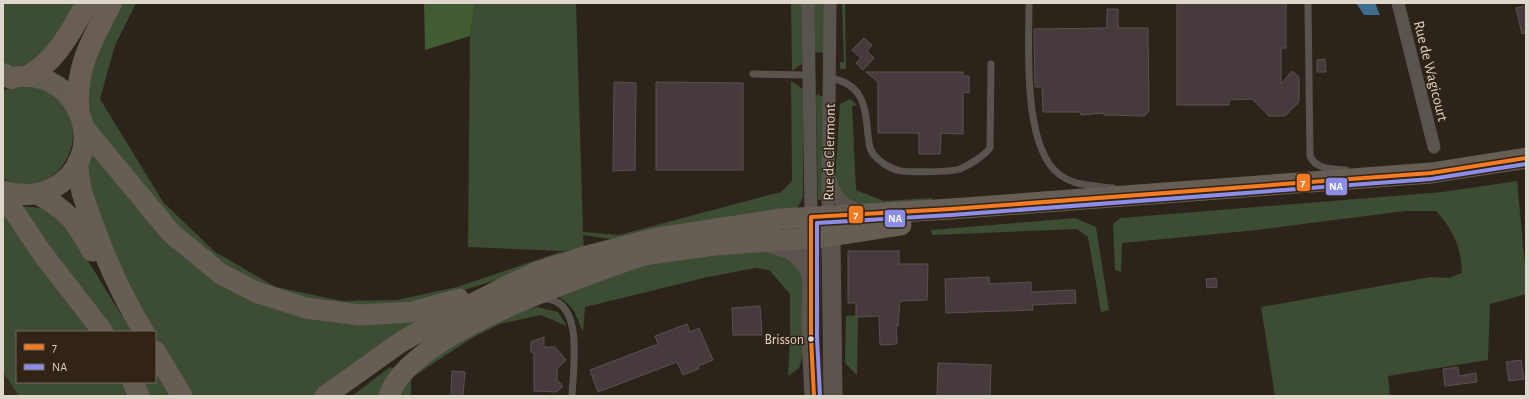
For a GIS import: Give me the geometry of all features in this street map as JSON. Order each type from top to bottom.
[{"type":"highway","points":[[11,77],[42,69],[50,60],[87,3]]},
{"type":"highway","points":[[81,119],[78,83],[80,69],[110,3]]},
{"type":"main road","points":[[11,77],[40,78],[57,86],[67,94],[81,119],[152,211],[186,247],[232,281],[278,301],[306,308],[350,314],[402,314],[435,307],[583,256],[651,239],[771,220],[820,227],[918,223],[1361,190],[1446,181],[1526,170]]},
{"type":"main road","points":[[3,191],[19,195],[37,194],[64,181],[78,162],[84,143],[81,119]]},
{"type":"main road","points":[[339,396],[407,349],[480,309],[558,277],[615,261],[644,255],[714,245],[762,242],[820,227],[880,214],[1412,174],[1466,169],[1526,158]]},
{"type":"main road","points":[[78,162],[79,182],[82,197],[110,268],[128,305],[143,331]]},
{"type":"main road","points":[[3,194],[42,253],[102,331]]},
{"type":"main road","points":[[37,194],[59,206],[71,217],[109,279],[128,305]]},
{"type":"main road","name":"Rue de Clermont","points":[[814,387],[812,280],[820,227]]},
{"type":"main road","name":"Rue de Clermont","points":[[820,227],[833,392]]},
{"type":"main road","points":[[762,242],[781,246],[796,253],[806,265],[812,280]]},
{"type":"main road","points":[[389,396],[398,378],[413,363],[437,345],[485,318],[551,288],[644,255]]},
{"type":"main road","points":[[325,396],[374,360],[412,336],[537,272]]},
{"type":"main road","points":[[156,353],[182,396]]},
{"type":"main road","points":[[133,383],[139,396]]},
{"type":"street","name":"Rue de Clermont","points":[[808,3],[809,75],[820,227]]},
{"type":"street","name":"Rue de Clermont","points":[[820,227],[830,171],[830,3]]},
{"type":"street","name":"Rue de Wagicourt","points":[[1398,3],[1434,147]]},
{"type":"street","points":[[809,75],[830,78]]},
{"type":"street","points":[[830,171],[834,190],[845,205],[855,210],[880,214]]},
{"type":"lane","points":[[1029,3],[1029,91],[1037,134],[1050,164],[1066,179],[1088,186],[1164,193]]},
{"type":"lane","points":[[1308,3],[1309,150],[1312,160],[1325,168],[1412,174]]},
{"type":"lane","points":[[830,78],[844,82],[854,88],[864,107],[870,148],[875,156],[890,168],[901,171],[954,170],[964,167],[990,148],[992,64]]},
{"type":"lane","points":[[753,74],[809,75]]},
{"type":"lane","points":[[485,318],[535,301],[552,299],[560,304],[569,313],[574,336],[572,396]]},
{"type":"lane","points":[[814,387],[823,380],[833,392]]},
{"type":"shaded area","points":[[3,372],[19,396],[3,396]]},
{"type":"green space","points":[[75,3],[55,37],[47,48],[37,57],[27,64],[15,66],[3,64],[3,4]]},
{"type":"green space","points":[[120,3],[136,3],[115,45],[100,99],[163,202],[215,252],[276,287],[342,301],[397,300],[457,287],[563,251],[468,247],[470,36],[475,3],[576,3],[583,232],[619,235],[781,192],[792,181],[791,81],[803,89],[803,197],[798,207],[784,214],[617,240],[583,235],[584,247],[564,251],[516,274],[454,293],[363,311],[281,294],[224,267],[190,242],[97,136],[86,105],[84,87],[97,50]]},
{"type":"green space","points":[[424,3],[475,3],[470,36],[425,50]]},
{"type":"green space","points":[[791,3],[802,3],[803,63],[792,71]]},
{"type":"green space","points":[[814,3],[826,3],[826,53],[814,52]]},
{"type":"green space","points":[[842,3],[845,3],[846,69],[840,69],[840,62],[844,62]]},
{"type":"green space","points":[[25,85],[46,90],[63,104],[71,122],[73,140],[68,157],[57,172],[42,182],[24,185],[3,179],[3,90]]},
{"type":"green space","points":[[817,94],[823,97],[825,200],[818,200]]},
{"type":"green space","points":[[850,99],[857,105],[852,106],[856,190],[884,201],[932,198],[932,201],[871,207],[848,202],[835,181],[840,104]]},
{"type":"green space","points":[[93,148],[230,286],[421,322],[314,396],[191,396],[156,339],[156,331],[151,331],[128,292],[85,176]]},
{"type":"green space","points":[[1517,181],[1526,276],[1526,294],[1490,304],[1488,360],[1388,376],[1390,396],[1275,396],[1261,307],[1431,277],[1449,278],[1462,273],[1460,255],[1455,239],[1447,225],[1436,211],[1405,211],[1257,230],[1122,243],[1121,272],[1115,270],[1113,224],[1120,218],[1443,192]]},
{"type":"green space","points":[[3,206],[93,331],[16,331],[16,383],[126,383],[131,396],[19,396],[3,372]]},
{"type":"green space","points":[[19,206],[42,208],[59,214],[131,331],[104,331]]},
{"type":"green space","points":[[1075,218],[1096,227],[1109,310],[1101,312],[1088,237],[1077,229],[932,235],[931,230]]},
{"type":"green space","points":[[740,251],[788,253],[801,274],[803,354],[799,368],[788,376],[790,294],[769,270],[756,268],[708,277],[585,307],[583,332],[576,315],[570,306],[555,295],[647,261]]},
{"type":"green space","points":[[537,307],[558,312],[567,326],[541,315],[500,324],[472,338],[411,378],[411,396],[395,396],[410,370],[501,316]]},
{"type":"green space","points":[[858,315],[857,375],[845,363],[846,316]]},
{"type":"green space","points":[[390,367],[399,369],[384,396],[352,396]]},
{"type":"green space","points":[[156,371],[172,396],[142,396],[138,383],[156,383]]},
{"type":"water","points":[[1356,3],[1375,3],[1380,15],[1364,15]]},
{"type":"building","points":[[1177,3],[1286,3],[1286,48],[1281,48],[1281,84],[1292,71],[1299,77],[1299,102],[1285,116],[1269,116],[1252,99],[1229,100],[1229,105],[1177,105]]},
{"type":"building","points":[[1526,6],[1526,33],[1522,34],[1516,8]]},
{"type":"building","points":[[1107,9],[1118,9],[1118,28],[1148,28],[1149,111],[1144,116],[1104,115],[1103,113],[1081,115],[1080,112],[1043,112],[1042,87],[1035,87],[1034,29],[1107,28]]},
{"type":"building","points":[[864,38],[872,45],[867,51],[874,58],[863,70],[856,63],[861,58],[852,50]]},
{"type":"building","points":[[1325,59],[1326,72],[1317,72],[1317,60]]},
{"type":"building","points":[[866,72],[963,72],[963,76],[969,76],[969,93],[963,92],[963,134],[941,133],[940,154],[919,154],[919,133],[878,133],[878,82]]},
{"type":"building","points":[[614,82],[636,83],[635,170],[613,171]]},
{"type":"building","points":[[656,82],[743,83],[743,170],[656,170]]},
{"type":"building","points":[[848,251],[899,251],[899,264],[928,264],[927,300],[900,301],[898,326],[896,326],[897,344],[880,345],[879,316],[856,317],[856,303],[848,303]]},
{"type":"building","points":[[989,277],[989,284],[1031,282],[1031,292],[1075,290],[1076,303],[1032,305],[1033,310],[946,313],[945,279]]},
{"type":"building","points":[[1216,278],[1217,287],[1207,288],[1206,279]]},
{"type":"building","points":[[760,306],[762,335],[733,335],[732,308]]},
{"type":"building","points":[[687,324],[690,332],[699,328],[713,360],[698,366],[699,369],[683,375],[677,362],[598,392],[590,370],[658,344],[655,336]]},
{"type":"building","points":[[544,337],[544,347],[555,347],[566,360],[557,369],[557,380],[563,386],[557,392],[534,391],[534,353],[531,352],[531,342]]},
{"type":"building","points":[[1521,360],[1524,379],[1509,381],[1506,362]]},
{"type":"building","points":[[938,363],[991,365],[990,396],[937,396]]},
{"type":"building","points":[[1458,367],[1459,376],[1476,373],[1477,382],[1445,386],[1443,369]]},
{"type":"building","points":[[452,371],[465,372],[463,396],[451,396]]},
{"type":"transit line","name":"7","points":[[814,396],[811,338],[811,217],[951,209],[1431,173],[1526,158]]},
{"type":"transit line","name":"NA","points":[[820,396],[817,338],[817,223],[951,215],[1431,179],[1526,164]]},
{"type":"place","name":"Brisson","points":[[811,339]]}]
